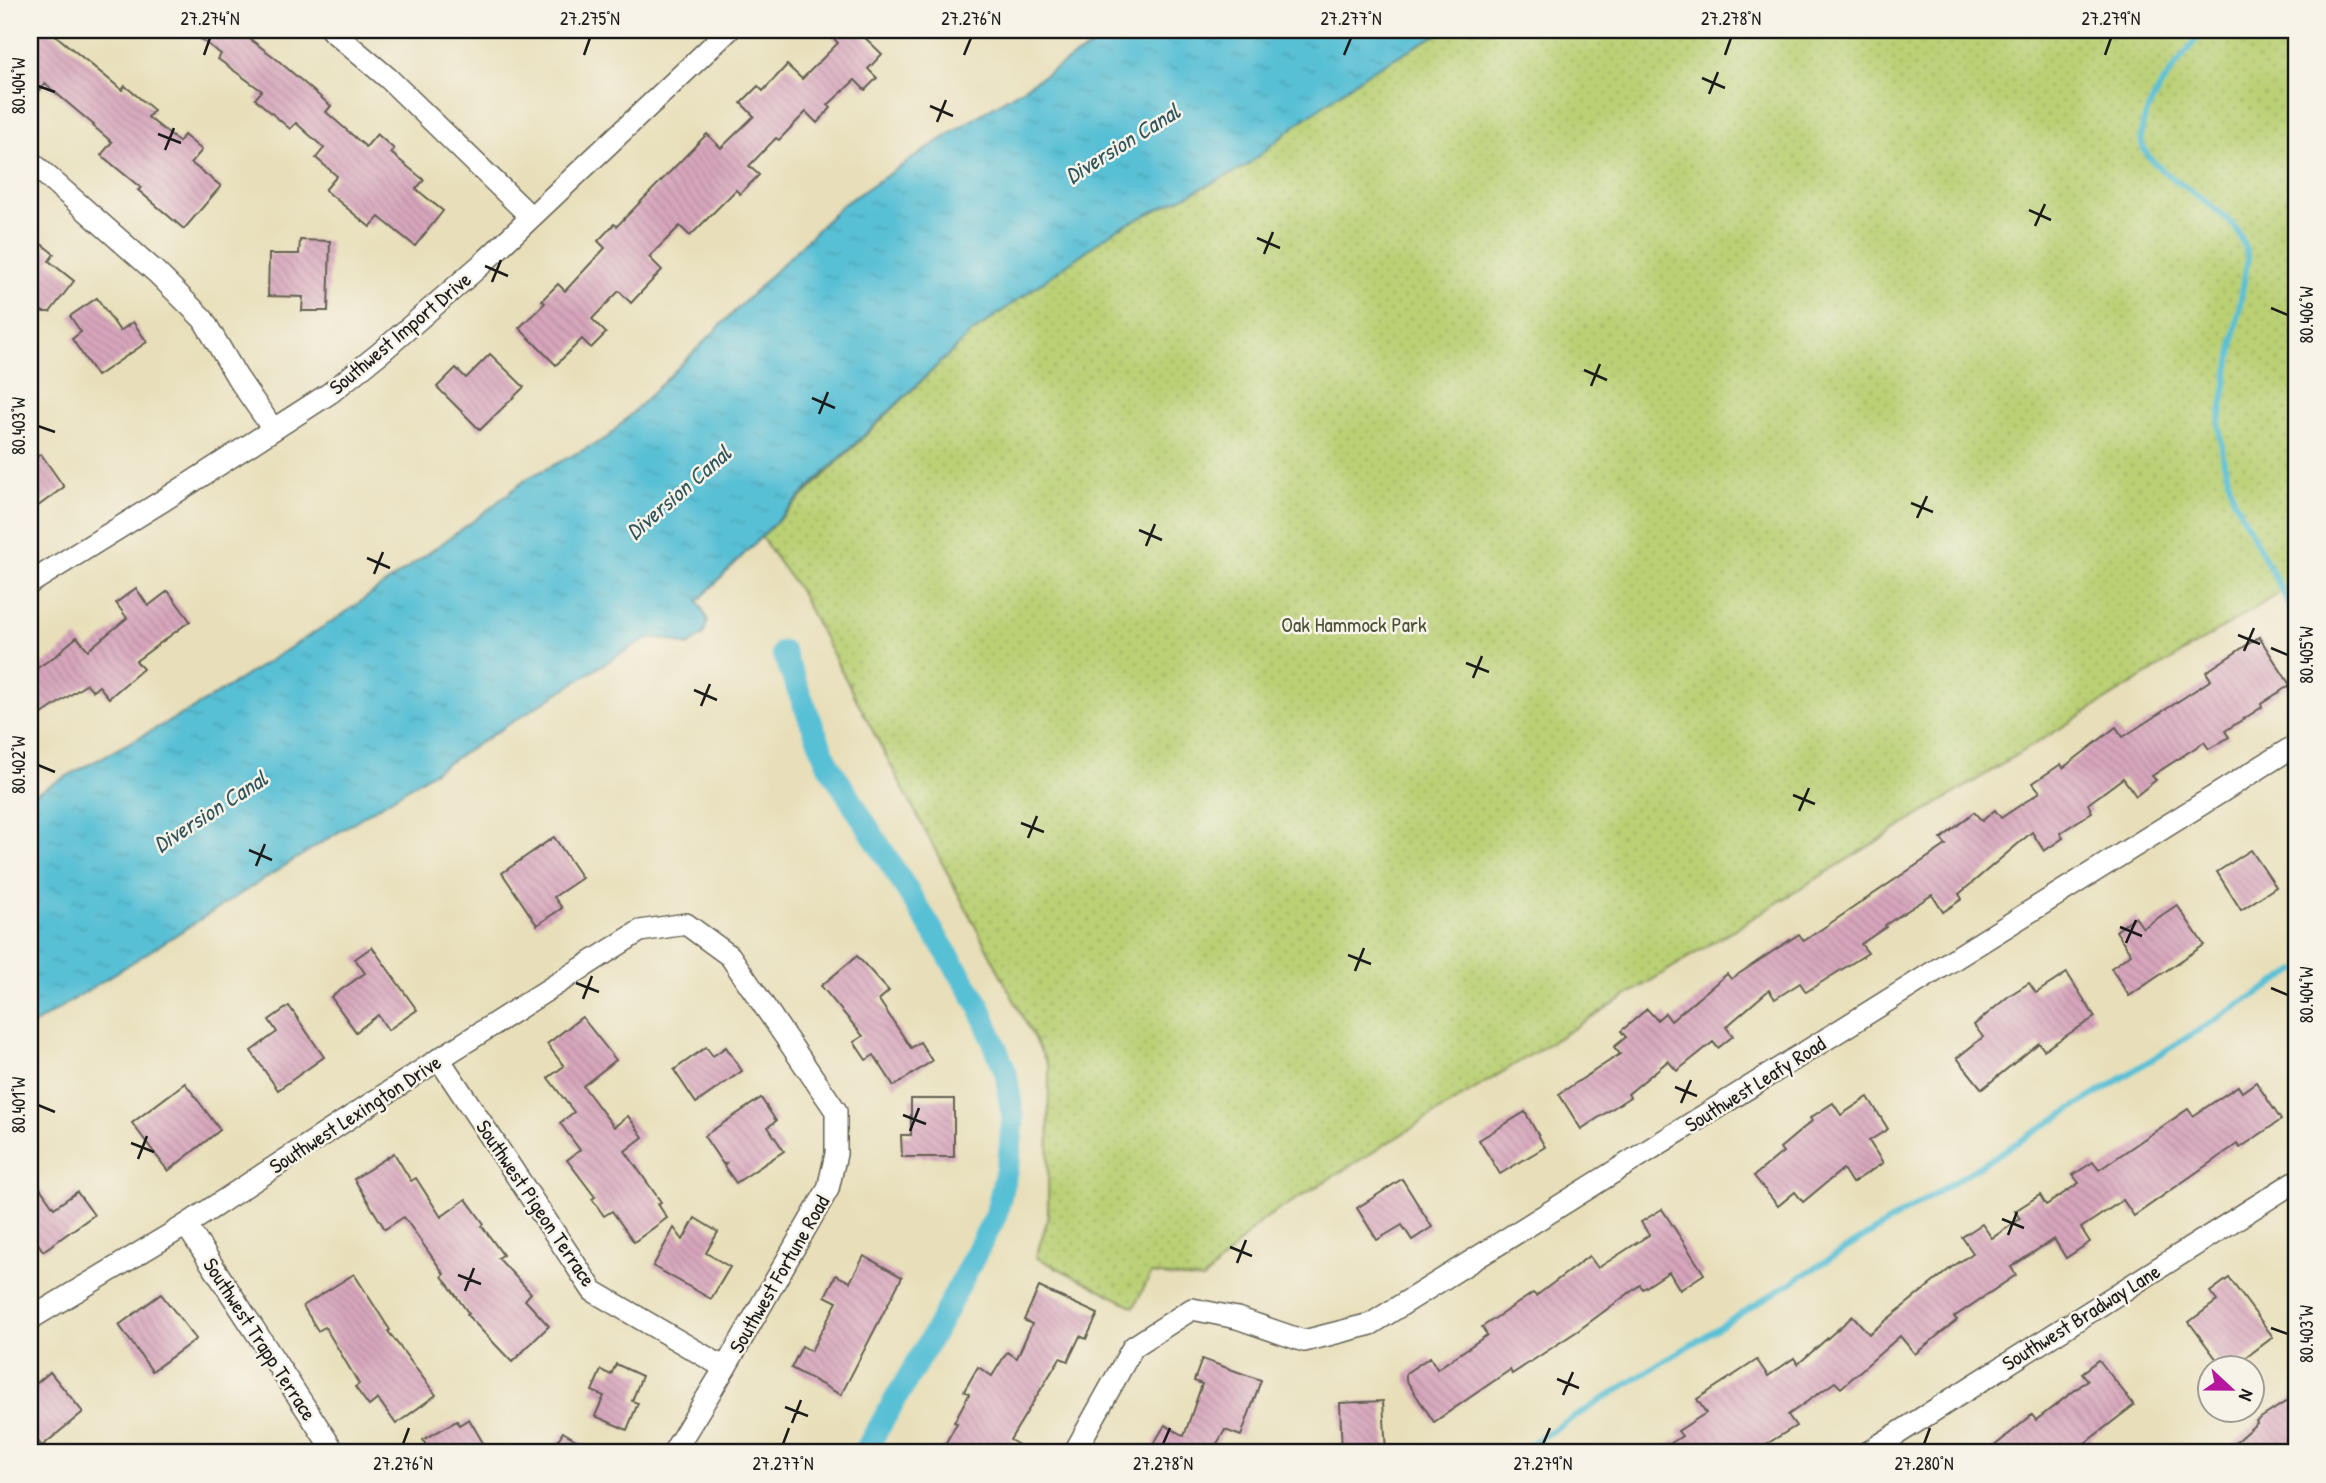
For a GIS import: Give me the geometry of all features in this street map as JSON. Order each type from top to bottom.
[{"type":"street","points":[[331,30],[388,78],[530,216]]},
{"type":"street","name":"Southwest Import Drive","points":[[30,583],[330,393],[483,263],[729,30]]},
{"type":"street","points":[[30,162],[157,273],[203,319],[237,377],[273,429]]},
{"type":"street","name":"Southwest Leafy Road","points":[[1074,1453],[1133,1347],[1192,1309],[1237,1318],[1304,1341],[1371,1324],[2296,745]]},
{"type":"street","name":"Southwest Lexington Drive","points":[[30,1319],[186,1225],[640,931],[687,923]]},
{"type":"street","name":"Southwest Fortune Road","points":[[673,1453],[726,1368],[828,1189],[836,1154],[836,1111],[730,956],[687,923]]},
{"type":"street","name":"Southwest Pigeon Terrace","points":[[439,1059],[593,1291],[726,1368]]},
{"type":"street","name":"Southwest Bradway Lane","points":[[1867,1453],[2296,1181]]},
{"type":"street","name":"Southwest Trapp Terrace","points":[[186,1225],[335,1453]]},
{"type":"green space","name":"Oak Hammock Park","points":[[1445,30],[2296,30],[2296,583],[1261,1221],[1203,1280],[1151,1274],[1134,1307],[1036,1257],[1048,1218],[1049,1067],[799,590],[761,537],[969,335],[1115,230],[1245,167],[1296,125],[1366,74]]},
{"type":"water","name":"Diversion Canal","points":[[1118,30],[1445,30],[1366,74],[1296,125],[1245,167],[1115,230],[969,335],[813,484],[698,601],[708,621],[703,635],[688,646],[652,638],[620,654],[30,1027],[30,796],[196,707],[342,615],[476,519],[528,478],[607,438],[842,205],[965,124]]},
{"type":"building","points":[[30,30],[49,30],[122,90],[125,86],[154,110],[148,117],[179,142],[184,135],[202,150],[191,163],[221,186],[184,229],[101,155],[112,142],[45,84],[40,90],[30,82]]},
{"type":"building","points":[[188,30],[238,30],[331,106],[326,112],[366,147],[377,134],[394,149],[391,153],[424,180],[416,189],[443,211],[415,246],[379,217],[370,227],[325,190],[337,176],[316,158],[324,148],[296,123],[290,129],[255,99],[262,91],[218,59],[221,54]]},
{"type":"building","points":[[826,30],[857,30],[882,54],[868,69],[877,78],[865,90],[855,80],[828,105],[831,108],[817,123],[806,112],[779,140],[776,138],[749,166],[759,175],[740,194],[736,190],[690,236],[680,226],[649,257],[662,270],[631,303],[619,291],[592,319],[606,333],[591,348],[582,339],[556,365],[519,328],[545,303],[542,300],[558,284],[565,291],[605,248],[598,241],[614,224],[617,226],[707,134],[721,148],[754,116],[741,103],[758,86],[763,91],[787,65],[802,79],[838,43]]},
{"type":"building","points":[[30,235],[54,254],[49,261],[74,281],[50,312],[43,312],[30,301]]},
{"type":"building","points":[[300,240],[330,241],[328,311],[302,311],[303,297],[268,296],[269,254],[299,254]]},
{"type":"building","points":[[97,298],[120,331],[133,322],[147,342],[97,376],[72,339],[81,332],[70,316]]},
{"type":"building","points":[[490,354],[524,387],[480,430],[437,387],[456,368],[466,378]]},
{"type":"building","points":[[41,454],[64,487],[30,512],[30,461]]},
{"type":"building","points":[[136,588],[148,606],[168,591],[190,621],[136,661],[143,669],[109,698],[99,686],[93,691],[87,684],[30,722],[30,673],[61,652],[77,637],[88,650],[127,618],[116,603]]},
{"type":"building","points":[[2259,637],[2290,685],[2225,731],[2229,737],[2209,749],[2204,742],[2152,776],[2156,780],[2136,796],[2123,778],[2088,804],[2092,812],[2060,833],[2063,838],[2044,851],[2032,832],[1959,894],[1962,899],[1943,912],[1932,895],[1861,944],[1868,953],[1806,992],[1800,983],[1775,999],[1769,990],[1726,1027],[1733,1036],[1718,1048],[1713,1042],[1677,1071],[1668,1061],[1628,1094],[1630,1097],[1581,1129],[1559,1094],[1620,1054],[1614,1047],[1626,1037],[1621,1031],[1647,1009],[1657,1020],[1665,1013],[1671,1021],[1727,974],[1731,979],[1799,934],[1804,941],[1946,845],[1941,839],[1974,812],[1982,821],[1995,810],[2001,818],[2040,792],[2033,783],[2061,764],[2063,768],[2116,727],[2123,737],[2211,680],[2206,672]]},
{"type":"building","points":[[554,837],[582,878],[554,897],[562,908],[537,925],[502,873]]},
{"type":"building","points":[[2251,850],[2276,887],[2241,910],[2217,872]]},
{"type":"building","points":[[2177,905],[2204,945],[2129,996],[2111,968],[2131,954],[2116,931],[2135,917],[2143,928]]},
{"type":"building","points":[[372,947],[417,1010],[388,1030],[378,1015],[356,1032],[331,997],[365,973],[355,959]]},
{"type":"building","points":[[857,956],[889,991],[879,1000],[911,1048],[920,1042],[932,1061],[894,1086],[874,1055],[866,1060],[854,1042],[863,1036],[821,986]]},
{"type":"building","points":[[2067,973],[2095,1017],[2044,1050],[2039,1043],[1982,1089],[1957,1058],[1983,1037],[1974,1025],[2029,983],[2036,993]]},
{"type":"building","points":[[289,1006],[324,1057],[278,1090],[251,1051],[277,1032],[269,1020]]},
{"type":"building","points":[[582,1017],[616,1060],[583,1086],[614,1127],[628,1116],[643,1137],[625,1151],[661,1202],[658,1204],[667,1218],[634,1242],[612,1211],[604,1216],[592,1199],[595,1197],[567,1160],[580,1150],[560,1123],[574,1112],[548,1078],[564,1066],[547,1044]]},
{"type":"building","points":[[706,1047],[713,1056],[726,1047],[742,1071],[696,1103],[674,1070]]},
{"type":"building","points":[[2256,1082],[2281,1120],[2240,1148],[2237,1144],[2134,1216],[2123,1200],[2081,1228],[2090,1242],[2066,1258],[2054,1239],[2011,1267],[2016,1275],[1954,1317],[1957,1320],[1915,1354],[1900,1336],[1841,1388],[1835,1382],[1788,1415],[1796,1426],[1752,1453],[1656,1453],[1682,1436],[1678,1431],[1706,1413],[1697,1399],[1757,1360],[1768,1376],[1794,1358],[1798,1364],[1853,1316],[1869,1334],[1973,1253],[1962,1237],[1982,1224],[1992,1238],[2020,1219],[2015,1211],[2040,1195],[2046,1205],[2079,1183],[2073,1175],[2093,1162],[2099,1170],[2188,1109],[2193,1116],[2238,1086],[2242,1092]]},
{"type":"building","points":[[185,1083],[220,1130],[168,1171],[132,1123]]},
{"type":"building","points":[[1868,1097],[1888,1129],[1869,1141],[1883,1163],[1852,1183],[1843,1169],[1803,1202],[1795,1192],[1778,1206],[1754,1176],[1783,1152],[1780,1148],[1812,1121],[1810,1118],[1833,1103],[1841,1115]]},
{"type":"building","points":[[761,1098],[776,1121],[768,1127],[784,1151],[736,1183],[724,1166],[726,1163],[723,1164],[704,1136]]},
{"type":"building","points":[[911,1099],[954,1099],[954,1157],[902,1157],[901,1135],[911,1135]]},
{"type":"building","points":[[1525,1112],[1545,1147],[1500,1174],[1479,1140]]},
{"type":"building","points":[[394,1153],[411,1181],[416,1178],[441,1217],[466,1199],[503,1255],[498,1258],[531,1293],[525,1300],[549,1326],[512,1362],[467,1315],[469,1314],[442,1276],[444,1274],[404,1217],[385,1229],[354,1179]]},
{"type":"building","points":[[30,1174],[54,1208],[77,1192],[94,1215],[43,1251],[30,1231]]},
{"type":"building","points":[[1402,1179],[1432,1227],[1412,1240],[1402,1225],[1377,1240],[1357,1208]]},
{"type":"building","points":[[1662,1209],[1704,1274],[1680,1290],[1669,1272],[1643,1289],[1640,1285],[1579,1330],[1512,1374],[1510,1370],[1434,1422],[1406,1380],[1406,1373],[1430,1357],[1437,1369],[1487,1335],[1482,1327],[1533,1293],[1536,1296],[1589,1256],[1598,1268],[1649,1235],[1641,1222]]},
{"type":"building","points":[[695,1218],[718,1232],[706,1253],[730,1267],[711,1299],[653,1266],[674,1228],[683,1240]]},
{"type":"building","points":[[864,1256],[902,1277],[841,1395],[791,1368],[802,1346],[811,1351],[837,1302],[825,1296],[836,1275],[850,1282]]},
{"type":"building","points":[[354,1274],[390,1330],[388,1331],[436,1395],[396,1424],[378,1399],[369,1406],[355,1387],[359,1384],[325,1327],[318,1331],[303,1306]]},
{"type":"building","points":[[2229,1278],[2273,1337],[2251,1354],[2213,1354],[2189,1322],[2217,1301],[2210,1292]]},
{"type":"building","points":[[1039,1287],[1098,1314],[1086,1339],[1080,1336],[1068,1361],[1060,1358],[1010,1440],[1033,1453],[940,1453],[957,1423],[954,1422],[969,1394],[964,1391],[978,1367],[992,1376],[1007,1352],[1017,1358],[1032,1324],[1024,1320]]},
{"type":"building","points":[[161,1294],[196,1339],[152,1371],[119,1325]]},
{"type":"building","points":[[1202,1359],[1261,1380],[1241,1436],[1225,1430],[1212,1452],[1214,1453],[1167,1453],[1153,1445],[1165,1425],[1184,1436],[1202,1384],[1194,1381]]},
{"type":"building","points":[[2099,1360],[2134,1405],[2072,1453],[1986,1453],[2032,1415],[2036,1420],[2088,1380],[2082,1373]]},
{"type":"building","points":[[616,1364],[642,1376],[632,1401],[638,1403],[627,1430],[595,1416],[604,1396],[592,1391],[601,1370],[611,1375]]},
{"type":"building","points":[[50,1372],[83,1412],[42,1446],[30,1431],[30,1389]]},
{"type":"building","points":[[2296,1395],[2296,1453],[2223,1453],[2256,1424],[2266,1424],[2266,1414]]},
{"type":"building","points":[[1383,1401],[1386,1453],[1342,1453],[1340,1403]]},
{"type":"building","points":[[469,1419],[489,1453],[430,1453],[423,1440],[457,1421],[459,1425]]},
{"type":"building","points":[[563,1432],[597,1453],[550,1453]]},
{"type":"waterway","points":[[2204,30],[2172,70],[2150,105],[2141,138],[2150,158],[2165,173],[2229,221],[2238,232],[2245,248],[2248,258],[2219,425],[2224,463],[2234,499],[2296,618]]},
{"type":"waterway","points":[[783,652],[828,764],[978,1003],[1006,1073],[1013,1119],[1009,1159],[996,1215],[937,1328],[864,1453]]},
{"type":"waterway","points":[[1516,1453],[2296,970]]}]
